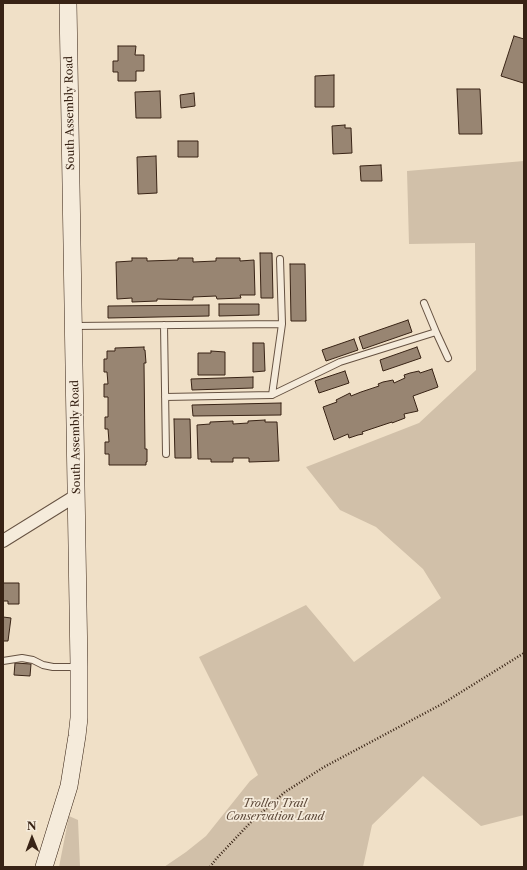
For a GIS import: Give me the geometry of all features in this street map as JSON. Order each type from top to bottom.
[{"type":"street","name":"South Assembly Road","points":[[44,867],[70,779],[77,736],[79,666],[68,3]]},
{"type":"street","points":[[3,541],[77,495]]},
{"type":"lane","points":[[272,395],[282,324],[280,259]]},
{"type":"lane","points":[[424,303],[448,358]]},
{"type":"lane","points":[[74,326],[282,324]]},
{"type":"lane","points":[[164,325],[166,454]]},
{"type":"lane","points":[[166,397],[272,395],[340,362],[436,332]]},
{"type":"lane","points":[[3,661],[22,658],[53,667],[79,666]]},
{"type":"path","points":[[210,867],[250,823],[285,792],[324,766],[442,704],[524,653]]},
{"type":"green space","name":"Trolley Trail Conservation Land","points":[[524,161],[524,815],[481,826],[423,776],[372,825],[363,867],[164,867],[206,836],[250,781],[258,775],[199,657],[306,605],[354,662],[441,598],[423,569],[376,527],[340,510],[306,467],[419,423],[476,370],[475,243],[409,244],[407,171]]},
{"type":"green space","points":[[69,816],[78,820],[80,867],[59,867]]},
{"type":"building","points":[[514,36],[524,39],[523,83],[501,76]]},
{"type":"building","points":[[118,46],[136,46],[135,55],[144,55],[144,71],[136,71],[136,81],[118,81],[118,72],[113,72],[113,61],[118,61]]},
{"type":"building","points":[[334,75],[334,107],[315,107],[315,76]]},
{"type":"building","points":[[457,89],[480,89],[482,134],[459,134]]},
{"type":"building","points":[[160,91],[161,118],[136,118],[135,92]]},
{"type":"building","points":[[194,93],[195,106],[181,108],[180,95]]},
{"type":"building","points":[[345,125],[345,128],[351,128],[352,153],[333,154],[332,126]]},
{"type":"building","points":[[178,141],[198,141],[198,157],[178,157]]},
{"type":"building","points":[[156,156],[157,193],[138,194],[137,157]]},
{"type":"building","points":[[381,165],[382,181],[361,181],[360,166]]},
{"type":"building","points":[[260,253],[272,253],[273,298],[261,298]]},
{"type":"building","points":[[132,258],[147,258],[147,261],[193,258],[193,262],[216,261],[216,258],[240,258],[240,261],[254,260],[255,295],[240,295],[241,298],[217,299],[216,296],[193,297],[193,300],[157,299],[157,301],[132,302],[132,298],[117,299],[116,262],[132,261]]},
{"type":"building","points":[[290,264],[305,264],[306,321],[291,321]]},
{"type":"building","points":[[219,304],[259,304],[259,315],[219,316]]},
{"type":"building","points":[[209,305],[209,316],[108,318],[108,306]]},
{"type":"building","points":[[408,320],[412,332],[363,349],[359,337]]},
{"type":"building","points":[[354,339],[358,350],[326,361],[322,350]]},
{"type":"building","points":[[253,343],[264,343],[265,371],[253,372]]},
{"type":"building","points":[[144,347],[146,363],[144,363],[145,449],[147,449],[147,462],[146,465],[109,465],[109,454],[105,454],[105,442],[109,442],[108,429],[105,429],[105,417],[108,417],[108,397],[104,397],[104,384],[108,384],[107,372],[104,372],[104,359],[107,359],[107,351],[115,351],[115,348]]},
{"type":"building","points":[[417,347],[421,358],[383,371],[380,360]]},
{"type":"building","points":[[211,351],[225,352],[225,375],[198,375],[198,353],[211,353]]},
{"type":"building","points":[[432,369],[438,387],[413,396],[418,411],[404,414],[405,418],[362,432],[363,434],[349,438],[348,434],[334,440],[323,407],[337,402],[336,400],[350,393],[351,396],[379,386],[378,384],[383,382],[393,380],[394,383],[405,378],[404,375],[410,373],[419,371],[420,373]]},
{"type":"building","points":[[345,371],[349,383],[319,393],[315,381]]},
{"type":"building","points":[[253,377],[253,388],[192,390],[191,379]]},
{"type":"building","points":[[281,403],[281,415],[193,416],[192,405]]},
{"type":"building","points":[[174,419],[190,419],[191,458],[175,458]]},
{"type":"building","points":[[265,420],[265,422],[277,422],[279,461],[249,462],[249,458],[233,458],[233,462],[211,462],[211,459],[198,459],[197,425],[210,424],[210,422],[233,421],[233,424]]},
{"type":"building","points":[[3,583],[19,583],[19,604],[8,604],[8,601],[3,601]]},
{"type":"building","points":[[3,617],[11,618],[8,641],[3,641]]},
{"type":"building","points":[[15,663],[31,664],[30,676],[14,675]]}]
